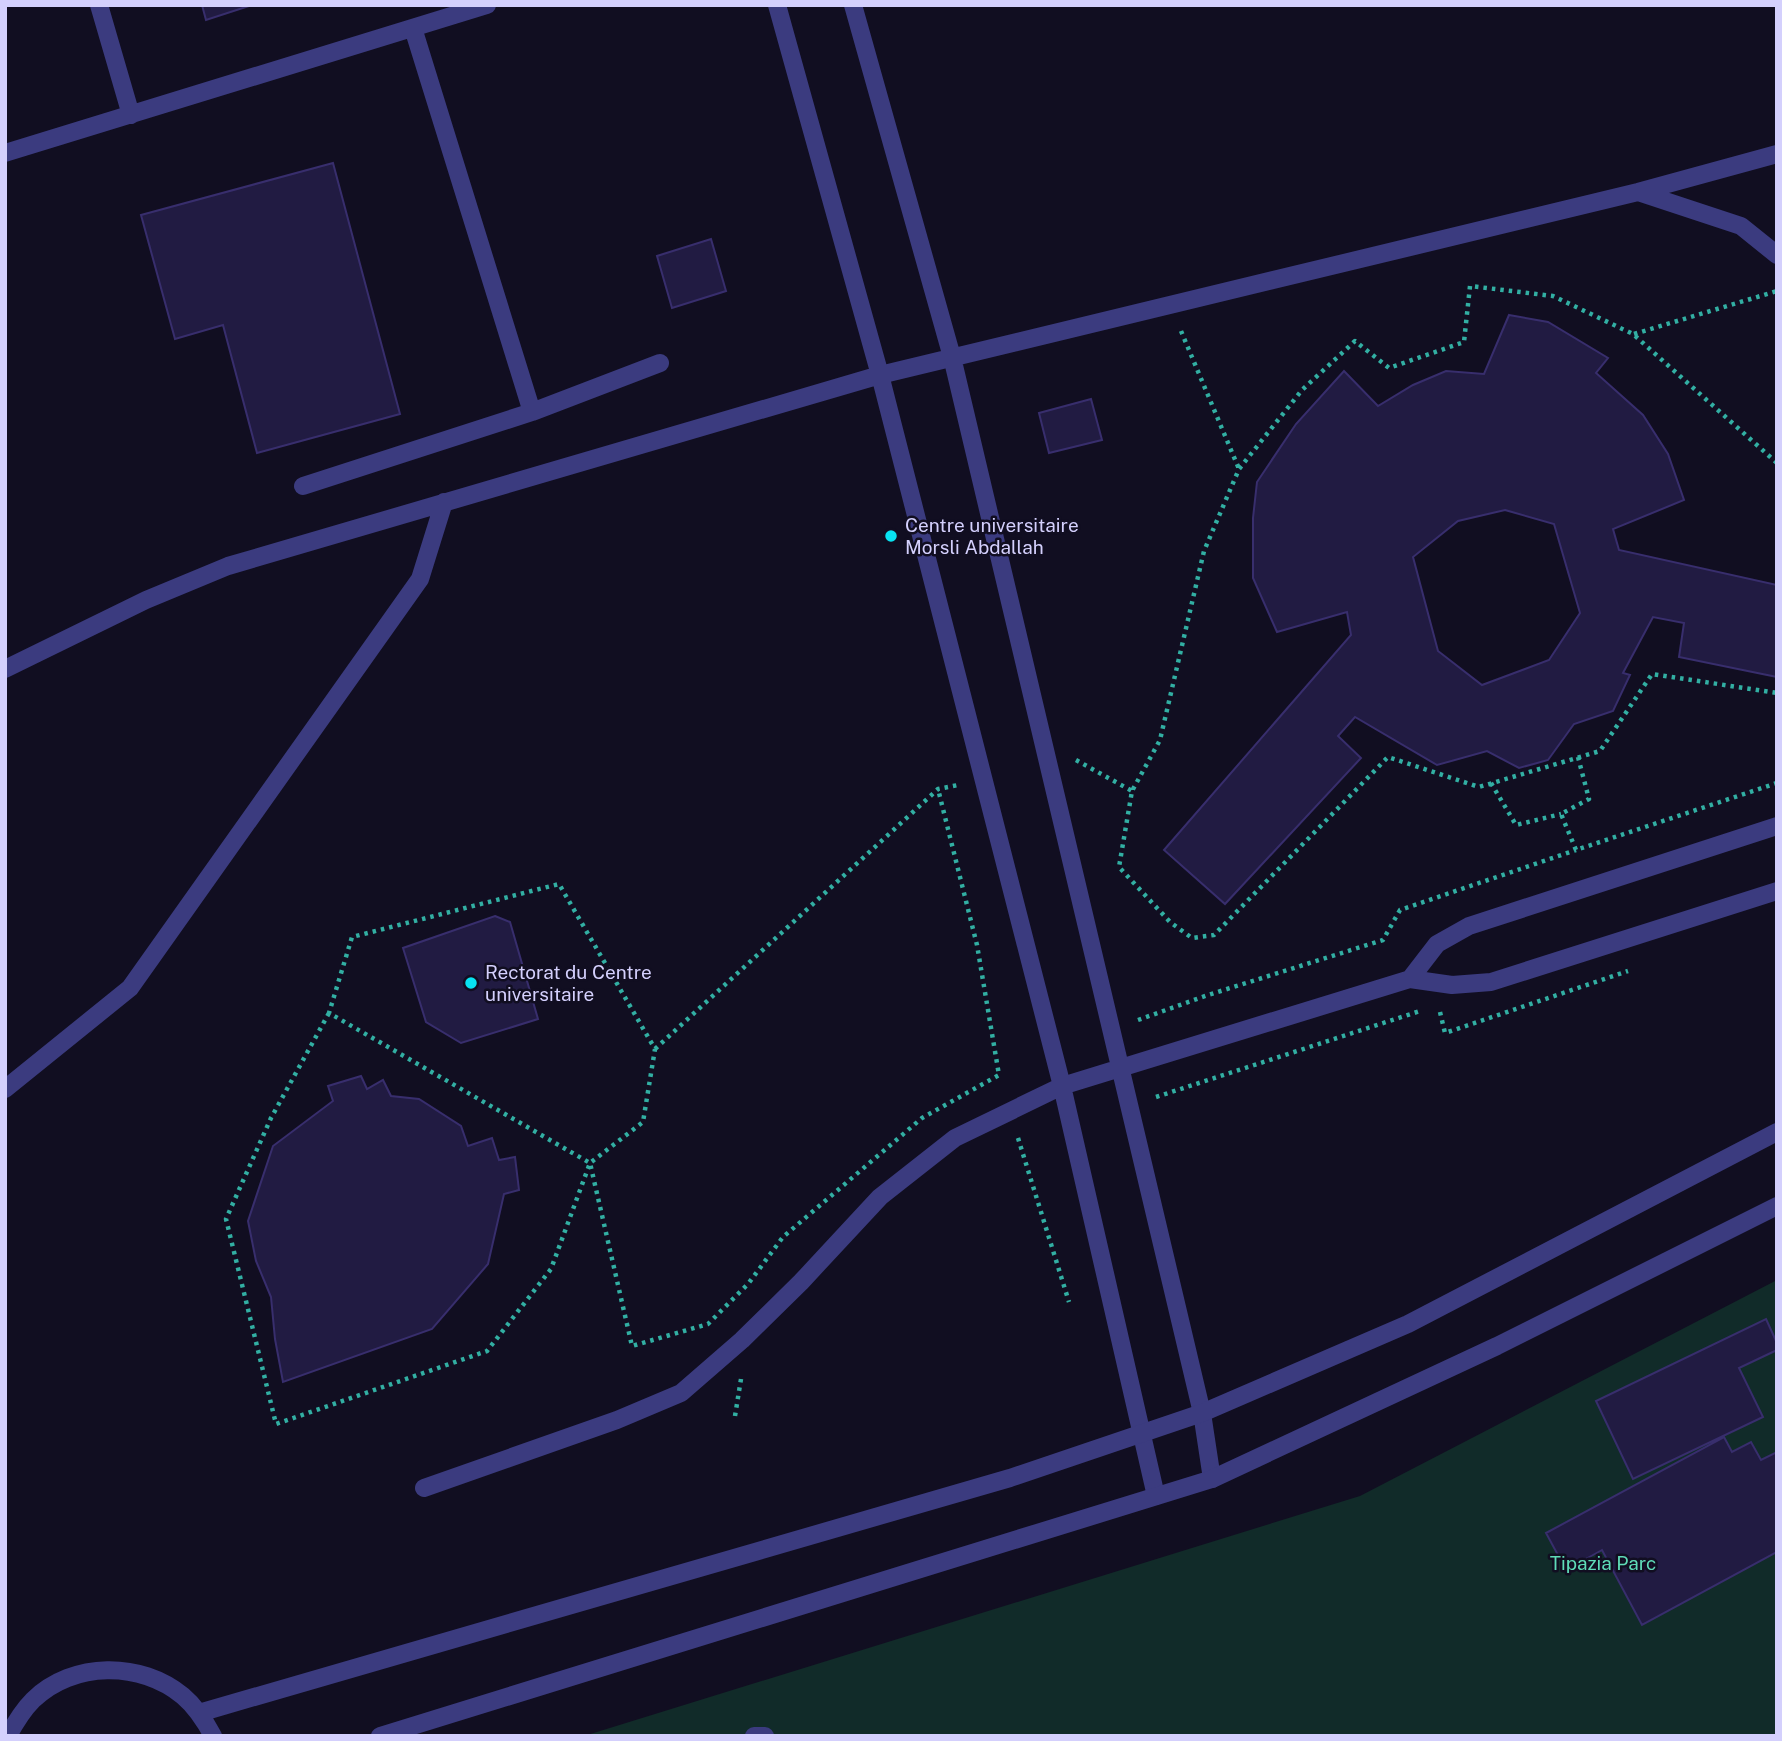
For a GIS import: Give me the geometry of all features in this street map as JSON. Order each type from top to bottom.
[{"type":"street","points":[[99,5],[131,115]]},
{"type":"street","points":[[5,153],[487,5]]},
{"type":"street","points":[[777,5],[880,375],[1062,1086],[1156,1496]]},
{"type":"street","points":[[853,5],[952,357],[1202,1413],[1212,1479]]},
{"type":"street","points":[[413,28],[532,412]]},
{"type":"street","points":[[5,669],[146,600],[228,566],[880,375],[1638,192],[1777,154]]},
{"type":"street","points":[[1638,192],[1741,226],[1777,255]]},
{"type":"street","points":[[303,486],[532,412],[660,363]]},
{"type":"street","points":[[5,1089],[130,988],[420,579],[444,502]]},
{"type":"street","points":[[1410,979],[1437,944],[1469,926],[1777,826]]},
{"type":"street","points":[[424,1488],[617,1420],[681,1393],[772,1311],[880,1197],[955,1138],[1062,1086],[1350,995],[1410,979],[1452,985],[1490,982],[1777,891]]},
{"type":"street","points":[[199,1713],[1010,1478],[1202,1413],[1408,1324],[1777,1132]]},
{"type":"street","points":[[380,1736],[1212,1479],[1497,1346],[1777,1206]]},
{"type":"street","points":[[8,1736],[19,1716],[34,1699],[53,1685],[74,1676],[120,1670],[143,1674],[164,1683],[183,1696],[199,1713],[213,1736]]},
{"type":"street","points":[[754,1736],[765,1736]]},
{"type":"path","points":[[1777,463],[1633,334],[1553,296],[1470,286],[1464,342],[1389,368],[1355,341],[1302,390],[1239,469],[1204,551],[1160,740],[1132,791],[1119,867],[1170,922],[1192,938],[1214,934],[1388,757],[1479,787],[1600,751],[1652,674],[1777,693]]},
{"type":"path","points":[[1633,334],[1777,291]]},
{"type":"path","points":[[1169,304],[1239,469]]},
{"type":"path","points":[[1491,783],[1516,825],[1561,814],[1589,799],[1578,757]]},
{"type":"path","points":[[1137,1021],[1208,995],[1382,940],[1400,910],[1777,783]]},
{"type":"path","points":[[329,1013],[590,1163],[632,1346],[708,1324],[748,1284],[783,1237],[922,1118],[999,1075],[977,945],[938,789],[655,1049],[643,1122],[590,1163],[551,1269],[487,1351],[276,1424],[226,1219],[271,1118],[329,1013],[352,937],[559,884],[655,1049]]},
{"type":"path","points":[[1561,814],[1576,850]]},
{"type":"path","points":[[1438,1005],[1445,1033],[1638,967]]},
{"type":"path","points":[[1146,1100],[1425,1009]]},
{"type":"path","points":[[1007,1143],[1019,1138],[1069,1303]]},
{"type":"path","points":[[735,1416],[741,1376]]},
{"type":"green space","name":"Tipazia Parc","points":[[1777,1280],[1777,1736],[584,1736],[1360,1496]]},
{"type":"building","points":[[202,5],[252,5],[206,20]]},
{"type":"building","points":[[333,163],[400,414],[257,453],[223,325],[175,339],[141,215]]},
{"type":"building","points":[[711,239],[726,291],[672,308],[657,256]]},
{"type":"building","points":[[1509,315],[1548,322],[1608,358],[1596,373],[1643,415],[1668,454],[1684,500],[1613,529],[1619,550],[1777,585],[1777,677],[1679,657],[1684,623],[1653,617],[1623,673],[1630,675],[1613,711],[1574,724],[1548,760],[1519,768],[1487,751],[1437,765],[1355,717],[1338,736],[1361,758],[1225,904],[1164,850],[1351,635],[1347,612],[1277,632],[1253,578],[1253,518],[1257,482],[1296,424],[1344,371],[1378,406],[1413,385],[1446,371],[1484,374]],"holes":[[[1505,510],[1554,524],[1580,613],[1549,660],[1482,685],[1438,651],[1413,557],[1458,521]]]},
{"type":"building","points":[[1091,399],[1102,440],[1049,453],[1039,413]]},
{"type":"building","name":"Rectorat du Centre universitaire","points":[[495,916],[510,922],[538,1019],[461,1043],[426,1022],[403,948]]},
{"type":"building","points":[[361,1076],[367,1089],[383,1080],[391,1096],[419,1099],[461,1126],[468,1146],[492,1138],[499,1160],[515,1157],[519,1190],[504,1194],[488,1264],[432,1329],[283,1382],[271,1297],[256,1261],[248,1221],[273,1146],[333,1101],[328,1086]]},
{"type":"building","points":[[1766,1319],[1777,1343],[1777,1350],[1739,1368],[1763,1417],[1633,1479],[1596,1401]]},
{"type":"building","points":[[1724,1437],[1732,1452],[1751,1442],[1761,1460],[1777,1452],[1777,1552],[1642,1625],[1602,1550],[1566,1570],[1546,1533]]},
{"type":"place","name":"Centre universitaire Morsli Abdallah","points":[[891,536]]},
{"type":"place","name":"Rectorat du Centre universitaire","points":[[471,983]]}]
